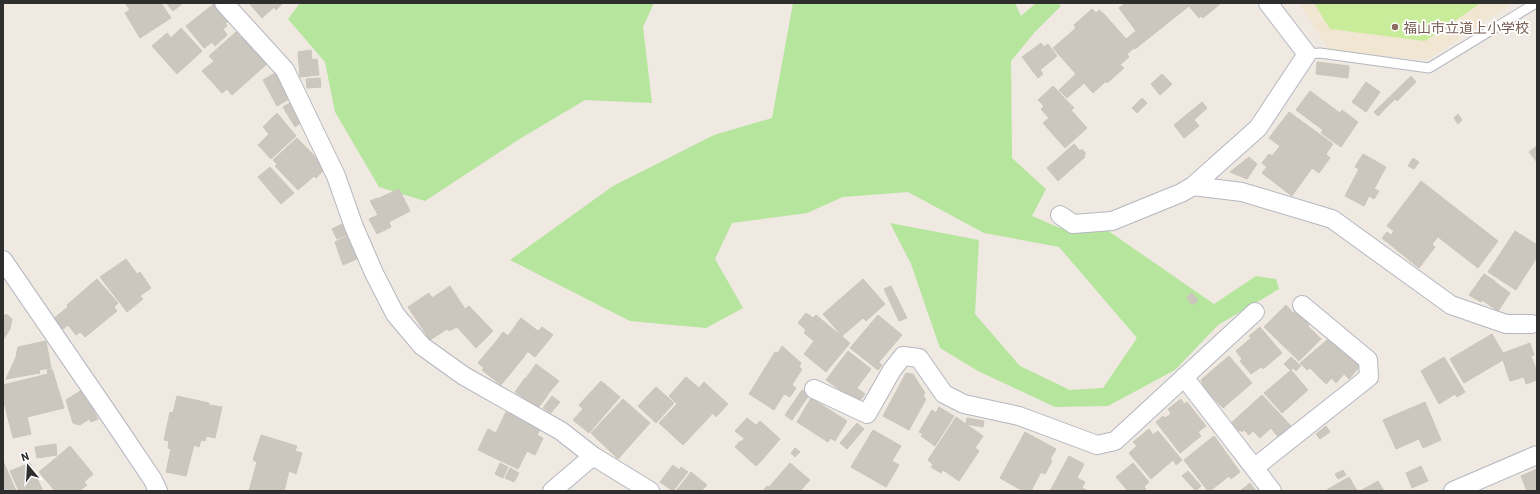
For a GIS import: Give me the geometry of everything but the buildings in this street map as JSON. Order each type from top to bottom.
[{"type":"street","points":[[224,3],[285,70],[336,176],[354,227],[374,273],[395,314],[422,346],[464,376],[561,431],[592,456],[650,491]]},
{"type":"street","points":[[1060,215],[1073,224],[1112,222],[1181,193],[1193,186],[1258,128],[1307,54],[1268,3]]},
{"type":"street","points":[[1193,186],[1242,192],[1332,220],[1451,305],[1506,324],[1535,324]]},
{"type":"street","points":[[3,260],[153,480],[158,491]]},
{"type":"street","points":[[1254,468],[1369,377],[1368,360],[1302,306]]},
{"type":"street","points":[[814,389],[867,414],[892,370],[903,356],[919,358],[944,394],[964,404],[1019,416],[1097,445],[1115,441],[1255,312]]},
{"type":"street","points":[[1184,377],[1272,491]]},
{"type":"street","points":[[1453,491],[1537,455]]},
{"type":"street","points":[[552,491],[592,456]]},
{"type":"lane","points":[[1307,54],[1320,53],[1429,68],[1536,3]]},
{"type":"shaded area","name":"福山市立道上小学校","points":[[1299,3],[1512,3],[1427,60],[1330,51]]},
{"type":"green space","points":[[300,3],[654,3],[643,27],[652,103],[585,100],[518,140],[425,201],[379,187],[335,112],[325,62],[288,19]]},
{"type":"green space","points":[[793,3],[1015,3],[1021,16],[1036,3],[1057,3],[1061,6],[1034,33],[1011,61],[1012,158],[1046,189],[1032,216],[1060,228],[1104,228],[1214,304],[1256,276],[1276,279],[1279,289],[1218,325],[1175,370],[1108,406],[1055,407],[978,371],[940,348],[911,264],[890,223],[979,240],[975,314],[1020,366],[1070,390],[1103,388],[1137,338],[1059,247],[984,233],[908,192],[843,197],[807,213],[732,223],[715,259],[743,308],[706,328],[630,321],[510,260],[613,186],[714,135],[772,118]]},
{"type":"green space","points":[[1314,3],[1481,3],[1425,41],[1330,29]]},
{"type":"place","name":"福山市立道上小学校","points":[[1395,27]]}]
